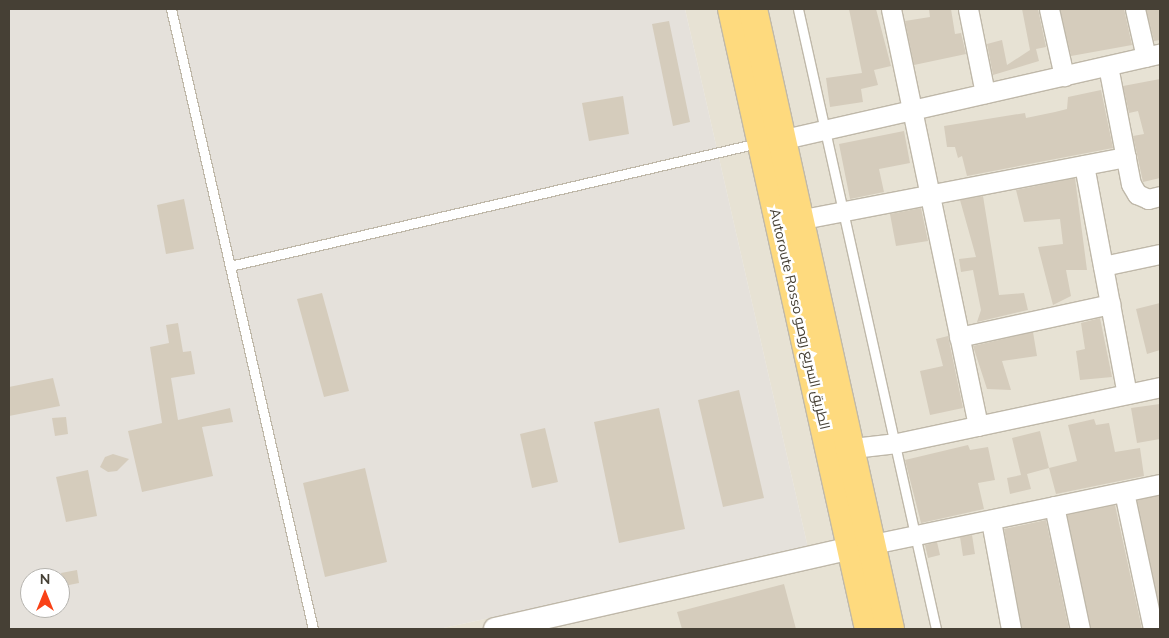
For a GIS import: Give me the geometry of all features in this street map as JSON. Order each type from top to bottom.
[{"type":"highway","name":"Autoroute Rosso الطريق السريع روصو","points":[[732,9],[770,141],[862,546],[890,629]]},
{"type":"highway","name":"Autoroute Rosso الطريق السريع روصو","points":[[753,9],[770,141],[798,220],[853,448],[869,629]]},
{"type":"street","points":[[891,9],[978,426]]},
{"type":"street","points":[[968,9],[985,93]]},
{"type":"street","points":[[1049,9],[1064,76]]},
{"type":"street","points":[[770,141],[1153,56],[1134,9]]},
{"type":"street","points":[[1108,66],[1126,156],[1136,194],[1148,199],[1160,196]]},
{"type":"street","points":[[798,220],[929,196],[1126,156]]},
{"type":"street","points":[[1084,165],[1127,394]]},
{"type":"street","points":[[1103,266],[1160,254]]},
{"type":"street","points":[[959,337],[1110,304]]},
{"type":"street","points":[[853,448],[897,443],[1160,387]]},
{"type":"street","points":[[495,629],[528,626],[862,546],[991,521],[1160,484]]},
{"type":"street","points":[[1124,492],[1153,629]]},
{"type":"street","points":[[1054,506],[1080,629]]},
{"type":"street","points":[[991,521],[1011,629]]},
{"type":"lane","points":[[171,9],[313,629]]},
{"type":"lane","points":[[798,9],[897,443],[936,629]]},
{"type":"lane","points":[[230,266],[770,141]]},
{"type":"shaded area","points":[[9,9],[685,9],[808,548],[439,629],[9,629]]},
{"type":"shaded area","points":[[685,9],[1160,9],[1160,629],[439,629],[808,548]]},
{"type":"building","points":[[849,9],[876,9],[891,66],[874,70],[878,85],[861,89],[863,102],[830,107],[826,78],[862,73]]},
{"type":"building","points":[[929,9],[951,9],[955,34],[961,33],[966,54],[914,65],[905,21],[930,17]]},
{"type":"building","points":[[1022,9],[1038,9],[1046,47],[1036,49],[1039,61],[993,75],[987,44],[1002,40],[1007,65],[1030,50]]},
{"type":"building","points":[[1060,9],[1124,9],[1132,45],[1071,56]]},
{"type":"building","points":[[1146,9],[1160,9],[1160,40],[1154,41]]},
{"type":"building","points":[[669,21],[690,122],[673,126],[652,24]]},
{"type":"building","points":[[1160,79],[1160,178],[1143,182],[1133,136],[1144,134],[1138,111],[1129,113],[1123,86]]},
{"type":"building","points":[[1101,90],[1113,148],[967,176],[962,156],[958,158],[955,147],[947,147],[944,126],[1025,113],[1026,118],[1055,112],[1067,109],[1068,97]]},
{"type":"building","points":[[623,96],[629,134],[589,141],[582,103]]},
{"type":"building","points":[[904,131],[910,163],[879,169],[884,192],[850,199],[839,144]]},
{"type":"building","points":[[1075,178],[1087,270],[1066,270],[1071,296],[1053,305],[1038,247],[1063,244],[1060,219],[1024,222],[1016,190]]},
{"type":"building","points":[[983,196],[999,295],[1024,293],[1028,310],[977,322],[981,310],[973,270],[961,272],[959,259],[976,257],[960,200]]},
{"type":"building","points":[[184,199],[194,249],[166,254],[157,205]]},
{"type":"building","points":[[921,208],[928,241],[896,246],[890,214]]},
{"type":"building","points":[[322,293],[349,391],[324,397],[297,299]]},
{"type":"building","points":[[1160,303],[1160,350],[1147,354],[1136,309]]},
{"type":"building","points":[[1100,318],[1112,377],[1080,380],[1076,351],[1085,349],[1081,323]]},
{"type":"building","points":[[178,323],[183,352],[191,351],[195,374],[171,378],[178,420],[230,408],[233,422],[202,427],[213,476],[142,492],[128,431],[162,423],[150,347],[169,343],[166,325]]},
{"type":"building","points":[[1033,332],[1037,356],[1002,361],[1011,390],[987,389],[973,346]]},
{"type":"building","points":[[948,336],[963,408],[930,415],[920,371],[943,366],[936,339]]},
{"type":"building","points":[[53,378],[60,406],[9,416],[9,387]]},
{"type":"building","points":[[739,390],[764,498],[723,507],[698,400]]},
{"type":"building","points":[[1160,404],[1160,439],[1137,443],[1131,408]]},
{"type":"building","points":[[659,408],[685,529],[619,543],[594,422]]},
{"type":"building","points":[[66,417],[68,434],[55,436],[52,418]]},
{"type":"building","points":[[1094,419],[1096,425],[1109,423],[1115,452],[1140,448],[1144,476],[1056,494],[1049,468],[1077,461],[1068,425]]},
{"type":"building","points":[[545,428],[558,482],[532,488],[520,434]]},
{"type":"building","points":[[1040,431],[1049,468],[1027,474],[1031,489],[1010,494],[1007,478],[1021,475],[1012,438]]},
{"type":"building","points":[[968,445],[970,450],[988,447],[995,480],[978,483],[984,509],[921,523],[905,460]]},
{"type":"building","points":[[113,454],[129,459],[117,471],[108,472],[100,467],[105,457]]},
{"type":"building","points":[[365,468],[387,562],[325,577],[303,483]]},
{"type":"building","points":[[88,470],[97,516],[66,522],[56,477]]},
{"type":"building","points":[[1160,495],[1160,609],[1137,500]]},
{"type":"building","points":[[1115,505],[1142,629],[1091,629],[1067,515]]},
{"type":"building","points":[[1046,520],[1069,629],[1022,629],[1004,529]]},
{"type":"building","points":[[972,535],[975,554],[963,556],[960,537]]},
{"type":"building","points":[[937,542],[940,555],[928,558],[925,545]]},
{"type":"building","points":[[77,570],[79,583],[70,585],[70,571]]},
{"type":"building","points":[[784,584],[796,629],[682,629],[677,612]]}]
